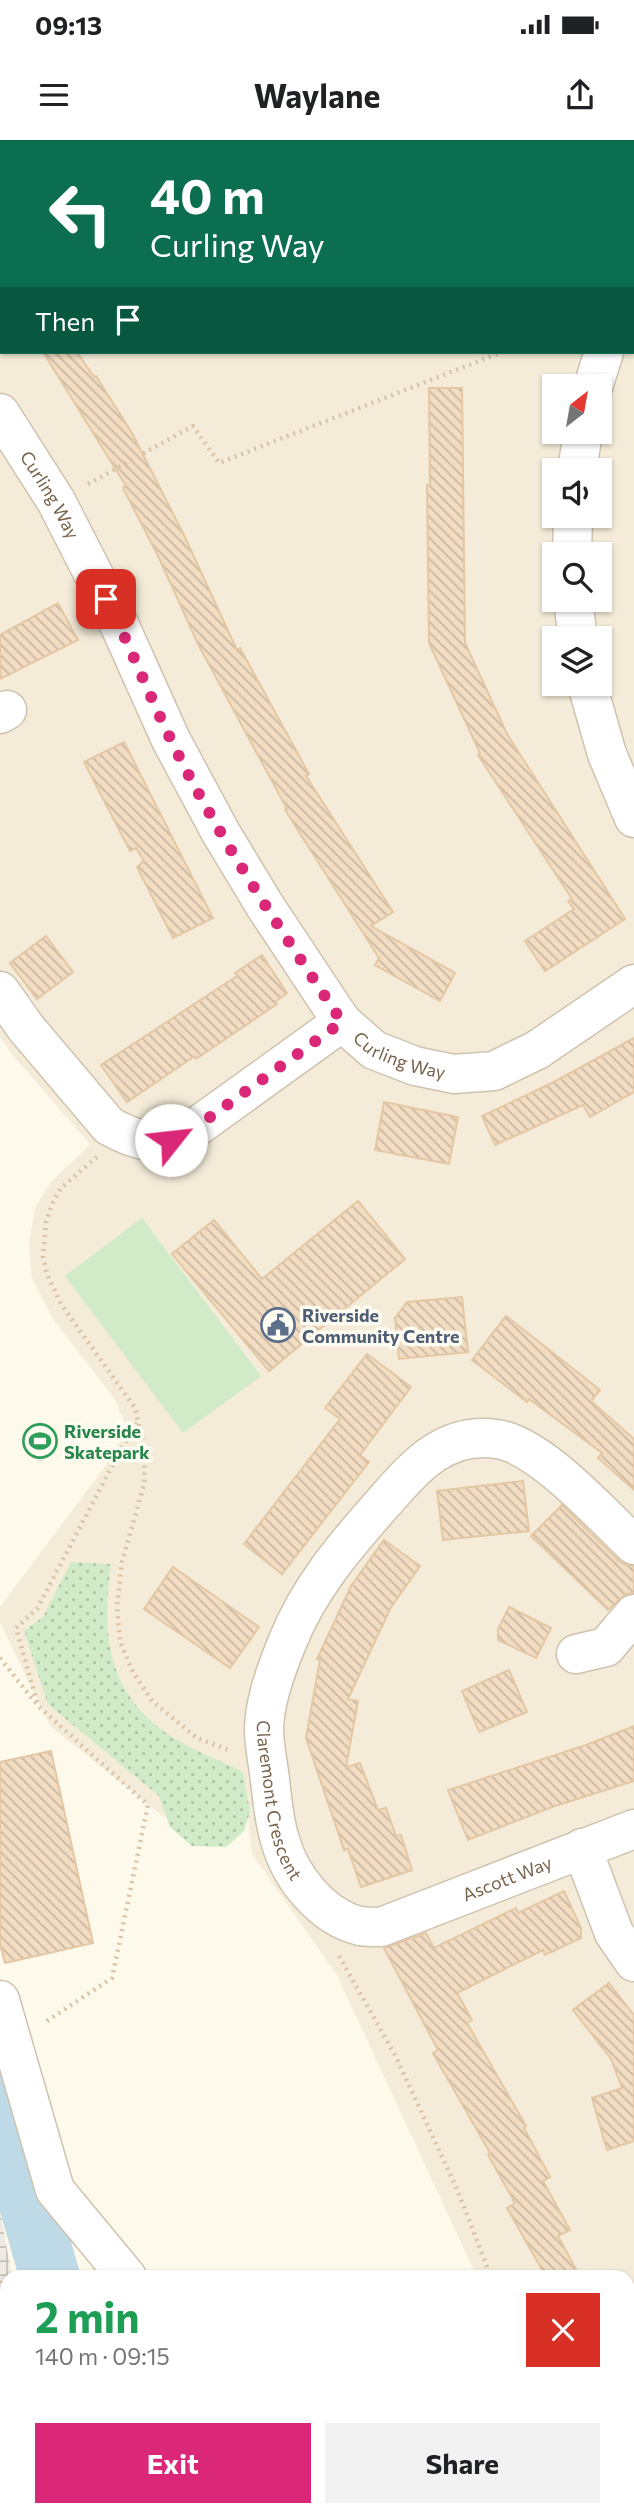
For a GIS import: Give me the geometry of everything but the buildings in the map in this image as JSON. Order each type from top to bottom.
[{"type":"street","points":[[597,374],[603,354]]},
{"type":"street","name":"Curling Way","points":[[0,413],[56,501],[119,624],[171,740],[221,833],[265,906],[342,1022],[374,1050],[415,1066],[454,1074],[494,1070],[537,1050],[634,984]]},
{"type":"street","points":[[590,696],[607,754],[634,818]]},
{"type":"street","points":[[0,990],[26,1028],[109,1126],[127,1136],[151,1142],[171,1140],[188,1133],[342,1022]]},
{"type":"street","name":"Claremont Crescent","points":[[381,1927],[362,1927],[346,1921],[314,1898],[300,1883],[280,1842],[271,1790],[264,1728],[273,1683],[287,1641],[336,1556],[430,1454],[474,1439],[498,1439],[525,1449],[551,1467],[634,1545]]},
{"type":"street","points":[[576,1654],[606,1647],[634,1614]]},
{"type":"street","name":"Ascott Way","points":[[381,1927],[634,1829]]},
{"type":"street","points":[[582,1848],[614,1933],[634,1962]]},
{"type":"street","points":[[0,2000],[55,2190],[121,2270]]},
{"type":"path","points":[[56,501],[193,426],[219,463],[497,354]]},
{"type":"path","points":[[38,1706],[16,1628],[37,1609],[137,1422]]},
{"type":"path","points":[[0,1658],[38,1706],[148,1805],[112,1978],[38,2027]]},
{"type":"shaded area","points":[[0,354],[634,354],[634,2270],[474,2270],[337,1975],[252,1854],[247,1805],[164,1817],[50,1726],[0,1622],[0,1607],[104,1468],[127,1428],[114,1398],[53,1319],[32,1278],[29,1244],[35,1208],[50,1183],[90,1144],[0,1037]]},
{"type":"shaded area","points":[[0,2210],[11,2270],[0,2270]]},
{"type":"green space","points":[[142,1218],[261,1376],[183,1433],[65,1276]]},
{"type":"green space","points":[[71,1562],[111,1564],[108,1636],[119,1678],[130,1698],[146,1716],[175,1739],[243,1772],[250,1812],[244,1831],[226,1847],[192,1846],[170,1827],[159,1796],[48,1704],[24,1631],[43,1617]]},
{"type":"waterway","points":[[0,2103],[48,2270]]},
{"type":"place","name":"Riverside Community Centre","points":[[278,1325]]},
{"type":"place","name":"Riverside Skatepark","points":[[40,1441]]},
{"type":"route","points":[[106,599],[171,740],[221,833],[265,906],[342,1022],[188,1133],[171,1140]]}]
